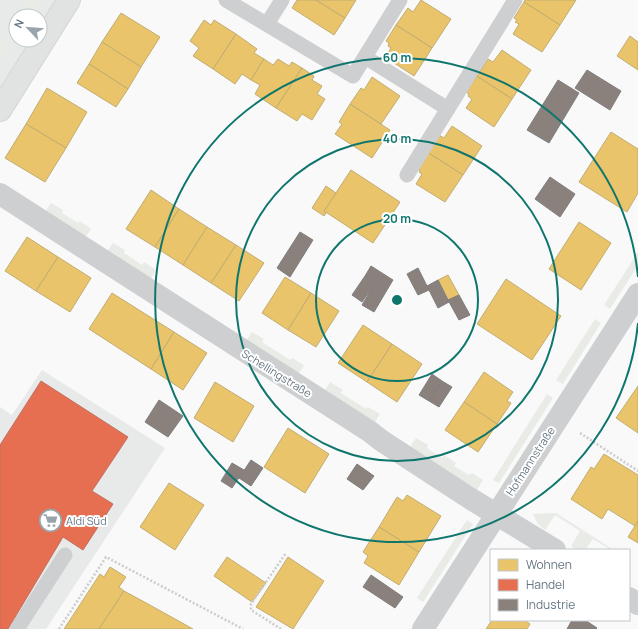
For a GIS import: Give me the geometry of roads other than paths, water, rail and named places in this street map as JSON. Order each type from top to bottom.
[{"type":"main road","points":[[0,110],[69,0]]},
{"type":"street","name":"Schellingstraße","points":[[0,194],[369,431],[471,499],[554,549]]},
{"type":"street","name":"Hofmannstraße","points":[[423,629],[638,294]]},
{"type":"lane","points":[[226,0],[353,76],[400,0]]},
{"type":"lane","points":[[267,24],[282,0]]},
{"type":"lane","points":[[407,175],[515,0]]},
{"type":"lane","points":[[365,57],[448,109]]},
{"type":"lane","points":[[17,629],[64,555]]},
{"type":"place","name":"Aldi Süd","points":[[51,520]]}]
